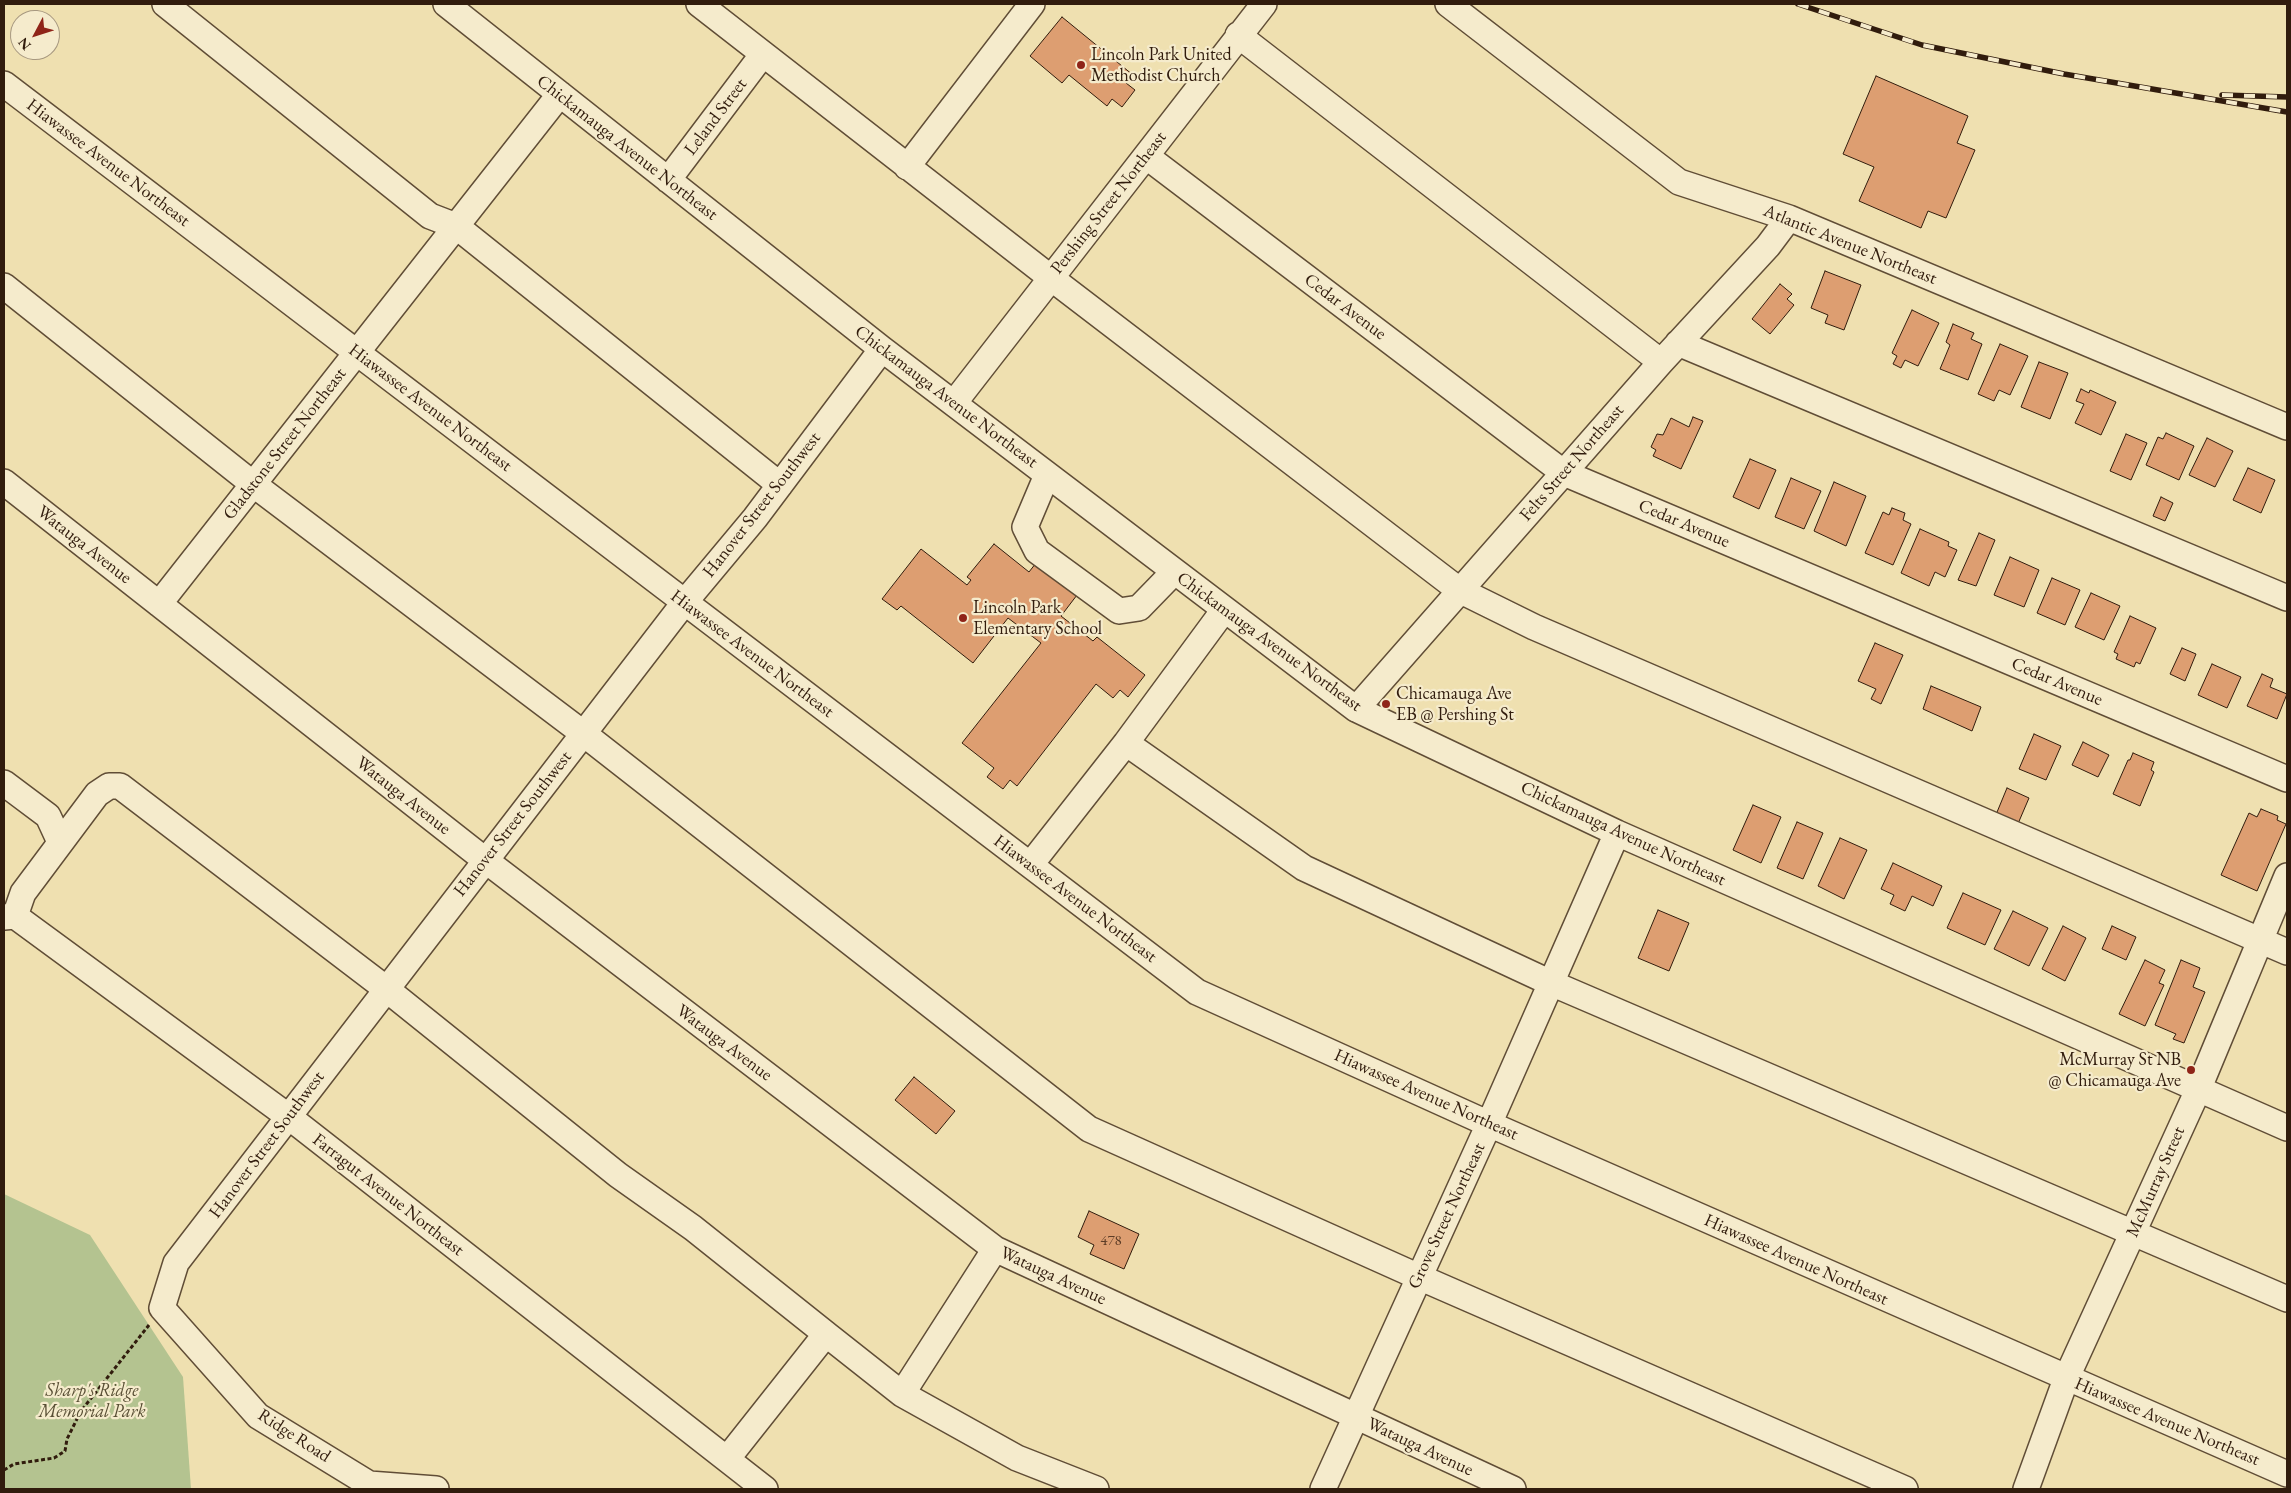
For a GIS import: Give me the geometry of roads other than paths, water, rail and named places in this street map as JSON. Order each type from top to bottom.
[{"type":"street","points":[[165,4],[430,216],[456,226],[780,485]]},
{"type":"street","name":"Chickamauga Avenue Northeast","points":[[446,4],[882,349],[1356,709],[1617,833],[2287,1128]]},
{"type":"street","points":[[699,4],[1050,278],[1459,590],[1544,631],[2287,952]]},
{"type":"street","points":[[907,167],[1032,4]]},
{"type":"street","name":"Pershing Street Northeast","points":[[954,403],[1238,35],[1264,4]]},
{"type":"street","name":"Atlantic Avenue Northeast","points":[[1448,4],[1678,182],[1788,218],[2287,427]]},
{"type":"street","points":[[1238,35],[1661,362]]},
{"type":"street","name":"Leland Street","points":[[668,180],[763,54]]},
{"type":"street","name":"Hiawassee Avenue Northeast","points":[[4,84],[1197,992],[1489,1124],[2066,1379],[2287,1474]]},
{"type":"street","name":"Gladstone Street Northeast","points":[[159,604],[560,94]]},
{"type":"street","name":"Cedar Avenue","points":[[1146,156],[1564,473],[2287,779]]},
{"type":"street","name":"Felts Street Northeast","points":[[1356,709],[1661,362],[1768,246],[1788,218]]},
{"type":"street","points":[[4,286],[254,484],[584,734],[1089,1128],[1419,1277],[1905,1489]]},
{"type":"street","points":[[1678,343],[2287,598]]},
{"type":"street","name":"Hanover Street Southwest","points":[[162,1308],[176,1263],[289,1117],[385,988],[684,603],[755,518],[882,349]]},
{"type":"street","points":[[1048,475],[1025,527],[1037,551],[1119,612],[1139,608],[1174,572]]},
{"type":"street","name":"Watauga Avenue","points":[[4,482],[485,860],[995,1250],[1513,1489]]},
{"type":"street","points":[[1031,864],[1126,743],[1224,610]]},
{"type":"street","points":[[1126,743],[1304,868],[1551,983],[2287,1300]]},
{"type":"street","points":[[4,783],[48,816],[60,842]]},
{"type":"street","points":[[9,916],[23,893],[60,842],[98,794],[109,786],[120,786],[385,988],[618,1175],[693,1228],[902,1394],[1017,1458],[1096,1489]]},
{"type":"street","name":"Grove Street Northeast","points":[[1323,1489],[1489,1124],[1617,833]]},
{"type":"street","name":"McMurray Street","points":[[2026,1489],[2066,1379],[2198,1090],[2287,876]]},
{"type":"street","name":"Farragut Avenue Northeast","points":[[9,916],[289,1117],[765,1489]]},
{"type":"street","points":[[902,1394],[995,1250]]},
{"type":"street","name":"Ridge Road","points":[[162,1308],[258,1416],[369,1484],[436,1489]]},
{"type":"street","points":[[727,1459],[826,1334]]},
{"type":"railway","points":[[1798,4],[1922,45],[2064,74],[2287,112]]},
{"type":"railway","points":[[2222,95],[2287,97]]},
{"type":"place","name":"Lincoln Park United Methodist Church","points":[[1081,65]]},
{"type":"place","name":"Lincoln Park Elementary School","points":[[963,618]]},
{"type":"place","name":"Chicamauga Ave EB @ Pershing St","points":[[1386,704]]},
{"type":"place","name":"McMurray St NB @ Chicamauga Ave","points":[[2191,1070]]},
{"type":"park label","name":"Sharp's Ridge Memorial Park","points":[[92,1401]]}]
